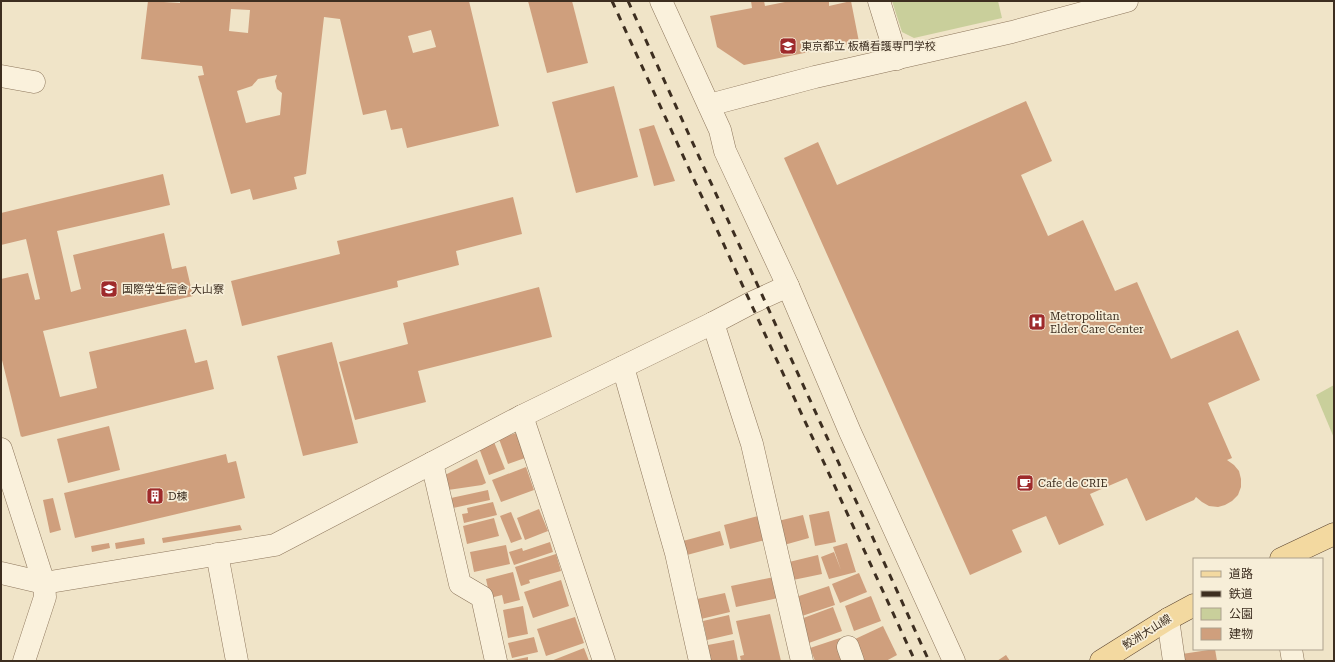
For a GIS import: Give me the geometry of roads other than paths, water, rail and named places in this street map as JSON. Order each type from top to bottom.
[{"type":"main road","points":[[1283,558],[1334,534]]},
{"type":"main road","name":"鮫洲大山線","points":[[1101,661],[1168,619],[1193,606]]},
{"type":"street","points":[[661,1],[710,106],[720,130],[725,151],[788,286],[850,432],[954,661]]},
{"type":"street","points":[[880,1],[897,59]]},
{"type":"street","points":[[710,106],[815,77],[1012,32],[1127,1]]},
{"type":"street","points":[[1,76],[34,82]]},
{"type":"street","points":[[1,572],[44,583],[275,545],[522,416],[788,286]]},
{"type":"street","points":[[713,323],[752,444],[802,661]]},
{"type":"street","points":[[623,367],[676,554],[700,661]]},
{"type":"street","points":[[522,416],[604,661]]},
{"type":"street","points":[[1,449],[44,583],[45,597],[24,661]]},
{"type":"street","points":[[432,463],[460,584],[482,597],[496,661]]},
{"type":"street","points":[[217,554],[237,661]]},
{"type":"street","points":[[1168,619],[1174,661]]},
{"type":"street","points":[[1291,650],[1293,661]]},
{"type":"railway","points":[[612,1],[915,661]]},
{"type":"railway","points":[[628,1],[929,661]]},
{"type":"place","name":"東京都立 板橋看護専門学校","points":[[788,46]]},
{"type":"place","name":"国際学生宿舎 大山寮","points":[[109,289]]},
{"type":"place","name":"Metropolitan Elder Care Center","points":[[1037,322]]},
{"type":"place","name":"Cafe de CRIE","points":[[1025,483]]},
{"type":"place","name":"D棟","points":[[155,496]]}]
